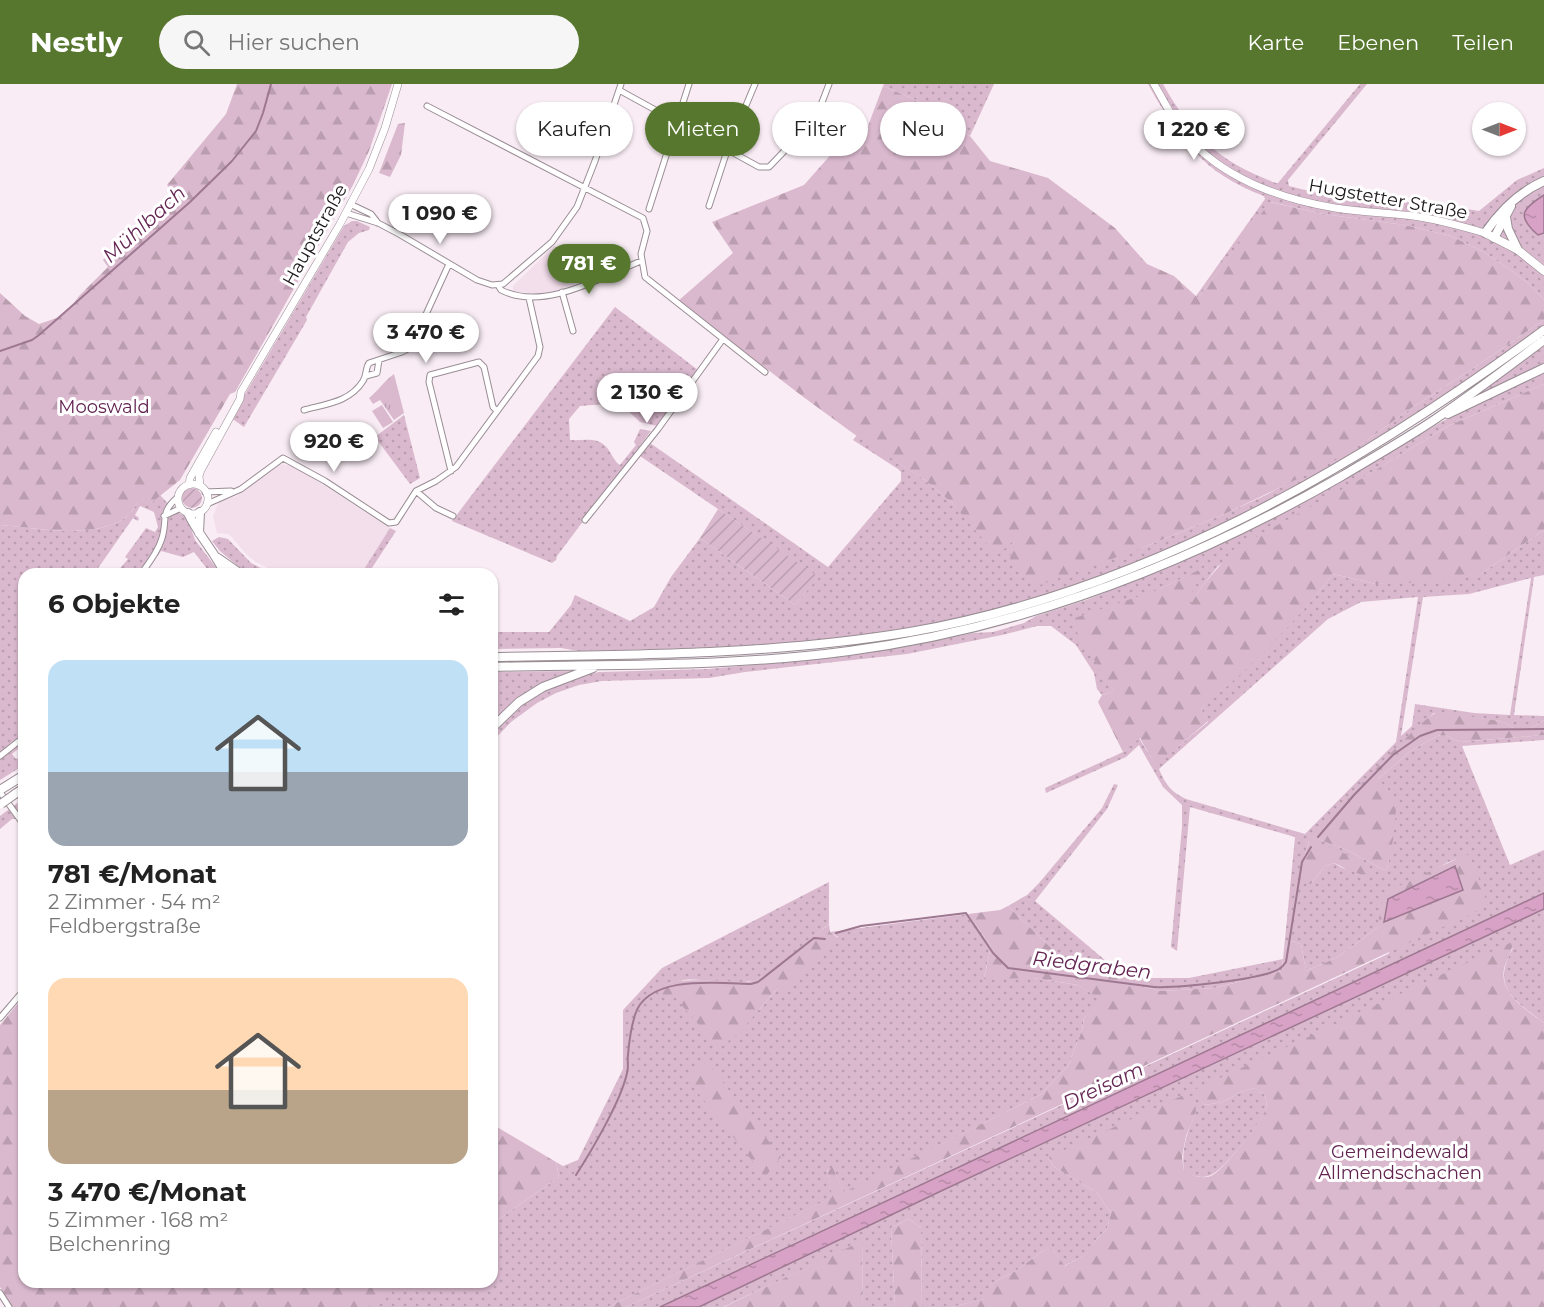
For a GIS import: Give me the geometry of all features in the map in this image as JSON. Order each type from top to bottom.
[{"type":"highway","points":[[1485,233],[1500,213],[1524,192],[1544,181]]},
{"type":"highway","points":[[1494,238],[1513,202]]},
{"type":"highway","points":[[1506,217],[1508,229],[1518,250]]},
{"type":"highway","points":[[498,657],[735,651],[827,644],[941,626],[1027,604],[1075,589],[1162,556],[1257,512],[1431,409],[1544,330]]},
{"type":"highway","points":[[498,667],[722,661],[848,651],[942,636],[1021,616],[1109,587],[1174,561],[1310,494],[1434,420],[1544,340]]},
{"type":"highway","points":[[1434,420],[1544,368]]},
{"type":"highway","points":[[184,510],[218,558],[222,568]]},
{"type":"highway","points":[[199,534],[200,512]]},
{"type":"highway","points":[[218,558],[232,568]]},
{"type":"highway","points":[[498,722],[519,702],[543,687],[599,666]]},
{"type":"highway","points":[[0,791],[18,779]]},
{"type":"highway","points":[[0,804],[18,792]]},
{"type":"main road","name":"Hugstetter Straße","points":[[1485,233],[1518,250],[1544,271]]},
{"type":"street","name":"Hauptstraße","points":[[207,504],[199,476],[201,470],[242,392],[351,204],[377,151],[398,84]]},
{"type":"street","points":[[683,102],[689,84]]},
{"type":"street","points":[[747,102],[755,84]]},
{"type":"street","points":[[741,156],[759,167],[769,167],[816,118],[829,84]]},
{"type":"street","name":"Hugstetter Straße","points":[[1154,84],[1181,129],[1194,144],[1225,170],[1250,183],[1306,202],[1333,208],[1434,219],[1485,233]]},
{"type":"street","points":[[346,213],[378,223],[485,283],[498,285],[510,280],[552,242],[577,207],[620,87],[645,102]]},
{"type":"street","points":[[427,106],[642,218],[647,231],[641,261],[645,277],[652,285],[765,372]]},
{"type":"street","points":[[649,209],[666,156]]},
{"type":"street","points":[[709,206],[725,156]]},
{"type":"street","points":[[351,204],[371,214],[378,223]]},
{"type":"street","points":[[498,285],[508,294],[529,297],[547,296],[641,261]]},
{"type":"street","points":[[304,410],[338,402],[350,395],[357,390],[366,376],[369,363],[411,347],[449,264]]},
{"type":"street","points":[[562,292],[573,331]]},
{"type":"street","points":[[164,516],[184,510],[200,512],[207,504],[241,489],[283,458],[325,481],[389,523],[396,522],[416,491],[456,467],[538,356],[540,347],[529,297]]},
{"type":"street","points":[[585,520],[651,438],[723,339]]},
{"type":"street","points":[[366,376],[377,373],[379,360]]},
{"type":"street","points":[[451,471],[429,382],[430,375],[479,362],[484,367],[493,406],[497,411]]},
{"type":"street","name":"Hauptstraße","points":[[178,497],[182,489],[189,485],[190,478],[236,396],[242,392]]},
{"type":"street","points":[[189,485],[202,489],[236,491]]},
{"type":"street","points":[[416,491],[436,508],[453,516]]},
{"type":"street","points":[[145,568],[159,548],[164,533],[164,516],[168,507],[178,497],[184,510]]},
{"type":"street","points":[[0,756],[18,742]]},
{"type":"street","points":[[0,791],[18,816]]},
{"type":"street","points":[[0,1018],[18,997]]},
{"type":"street","points":[[0,1293],[9,1307]]},
{"type":"shaded area","points":[[554,246],[599,271],[597,276],[549,293],[513,291],[513,286]]},
{"type":"shaded area","points":[[279,464],[294,466],[390,528],[365,568],[268,568],[247,555],[228,534],[217,533],[213,516],[219,501],[237,496]]},
{"type":"green space","name":"Mooswald","points":[[237,84],[392,84],[369,151],[353,185],[235,392],[230,394],[180,480],[151,503],[137,503],[125,518],[96,529],[64,531],[0,525],[0,293],[25,316],[39,324],[57,318],[72,306],[108,267],[103,260],[112,249],[131,236],[176,194],[167,185],[226,114]]},
{"type":"green space","points":[[884,84],[994,84],[970,136],[966,134],[966,102],[919,102],[883,86]]},
{"type":"green space","points":[[1148,84],[1163,84],[1185,119],[1209,145],[1223,156],[1256,175],[1278,183],[1360,84],[1367,84],[1288,180],[1289,186],[1329,196],[1372,202],[1425,202],[1479,211],[1517,180],[1544,168],[1544,299],[1509,269],[1482,251],[1451,236],[1405,225],[1323,214],[1271,202],[1198,298],[1196,296],[1265,199],[1264,196],[1225,177],[1195,152],[1170,121]]},
{"type":"green space","points":[[883,86],[918,101],[880,102],[880,156],[966,156],[966,134],[970,136],[990,161],[1048,178],[1115,228],[1147,264],[1174,276],[1198,298],[1270,202],[1323,214],[1405,225],[1451,236],[1482,251],[1528,283],[1544,299],[1544,320],[1366,441],[1318,469],[1229,512],[1142,548],[1040,585],[1015,570],[1010,559],[1014,545],[1012,542],[1001,550],[992,550],[953,504],[925,480],[854,434],[678,301],[733,253],[712,222],[804,185],[830,156],[868,156],[868,126]]},
{"type":"green space","points":[[405,123],[401,155],[390,177],[379,173],[398,124]]},
{"type":"green space","points":[[352,221],[370,227],[369,230],[359,233],[348,242],[306,317],[307,320],[244,427],[231,418],[344,226]]},
{"type":"green space","points":[[615,307],[698,370],[657,426],[640,422],[613,400],[605,404],[580,406],[569,419],[570,440],[600,442],[620,465],[636,445],[634,442],[640,429],[651,431],[556,560],[552,563],[452,521]]},
{"type":"green space","points":[[1544,320],[1544,327],[1441,399],[1296,487],[1181,543],[1121,568],[999,608],[892,630],[758,645],[578,651],[561,648],[498,649],[498,632],[549,632],[571,605],[575,595],[630,621],[654,607],[671,577],[700,538],[795,605],[818,577],[640,456],[650,443],[828,567],[901,481],[901,472],[898,469],[853,440],[857,435],[925,480],[970,522],[1015,545],[1142,548],[1266,495],[1366,441]]},
{"type":"green space","points":[[1544,346],[1544,365],[1464,403]]},
{"type":"green space","points":[[1544,371],[1544,384],[1448,426],[1218,566],[1190,605],[1184,602],[1208,566],[1160,589],[1102,670],[1114,692],[1102,695],[1097,689],[1094,673],[1076,645],[1051,626],[1037,626],[907,654],[709,678],[602,681],[579,685],[537,703],[511,722],[498,736],[498,726],[528,700],[567,680],[599,672],[708,669],[846,656],[973,633],[993,632],[1024,623],[1036,616],[1086,600],[1175,565],[1238,536],[1313,497],[1443,421]]},
{"type":"green space","points":[[394,374],[404,413],[394,420],[380,400],[373,404],[369,398]]},
{"type":"green space","points":[[1544,384],[1544,530],[1482,573],[1451,581],[1376,584],[1333,574],[1304,610],[1271,645],[1201,709],[1208,721],[1156,766],[1140,738],[1123,752],[1098,702],[1102,695],[1114,692],[1070,621],[1072,619],[1160,589],[1209,565],[1185,602],[1190,605],[1203,585],[1234,549],[1359,480],[1448,426]]},
{"type":"green space","points":[[382,405],[393,422],[383,428],[372,411]]},
{"type":"green space","points":[[404,415],[420,478],[410,484],[375,437]]},
{"type":"green space","points":[[192,488],[199,491],[202,498],[199,505],[192,508],[185,505],[182,498],[185,491]]},
{"type":"green space","points":[[160,495],[175,511],[187,517],[195,540],[216,568],[206,568],[194,552],[183,557],[161,551],[149,568],[120,568],[128,559],[125,557],[146,528],[155,532],[158,527],[154,512],[140,506],[135,515],[139,518],[138,521],[133,518],[98,568],[18,568],[18,749],[12,754],[16,759],[18,758],[18,769],[0,780],[0,525],[64,531],[96,529],[125,518],[137,503],[151,503]]},
{"type":"green space","points":[[718,509],[819,577],[795,605],[700,538]]},
{"type":"green space","points":[[390,528],[396,531],[372,568],[365,568]]},
{"type":"green space","points":[[1544,530],[1544,575],[1534,577],[1514,715],[1544,716],[1544,720],[1529,729],[1513,728],[1506,723],[1494,720],[1434,713],[1402,743],[1313,837],[1347,850],[1384,870],[1387,869],[1389,859],[1378,779],[1412,750],[1437,736],[1445,735],[1460,742],[1544,735],[1544,740],[1462,746],[1510,865],[1544,850],[1544,893],[660,1307],[626,1307],[1388,954],[1468,855],[1448,862],[1410,883],[1377,928],[1338,957],[1306,971],[1301,944],[1291,941],[1284,949],[1295,837],[1190,807],[1177,951],[1171,947],[1182,805],[1163,787],[1139,745],[1126,757],[1046,793],[1045,788],[1123,752],[1139,738],[1156,765],[1208,722],[1201,709],[1287,627],[1333,574],[1376,584],[1482,573]],"holes":[[[1531,578],[1510,715],[1474,713],[1415,704],[1412,726],[1401,736],[1423,597],[1469,594]],[[1418,597],[1396,742],[1305,834],[1186,799],[1172,790],[1159,769],[1328,619],[1361,602]],[[1309,841],[1346,870],[1334,863],[1325,866],[1311,884],[1301,868]]]},
{"type":"green space","points":[[219,537],[228,539],[251,563],[261,568],[240,568],[212,541]]},
{"type":"green space","points":[[575,671],[557,677],[498,720],[498,672]]},
{"type":"green space","points":[[1438,712],[1494,720],[1506,723],[1513,728],[1529,729],[1544,720],[1544,735],[1460,742],[1445,735],[1437,736],[1412,750],[1378,779],[1397,799],[1393,840],[1387,869],[1384,870],[1347,850],[1312,837],[1395,748],[1428,718]]},
{"type":"green space","points":[[1114,784],[1118,785],[1107,809],[1035,901],[1119,972],[1077,973],[1008,906],[1027,895],[1039,883],[1102,808]]},
{"type":"green space","points":[[18,802],[18,817],[12,819],[0,829],[0,816]]},
{"type":"green space","points":[[1309,841],[1346,854],[1373,871],[1362,875],[1334,863],[1325,866],[1311,884],[1301,883],[1301,868]]},
{"type":"green space","points":[[1467,854],[1474,865],[1488,906],[626,1307],[608,1307],[832,1197],[827,1168],[833,1168],[844,1192],[1040,1095],[1068,1066],[1082,1030],[1084,1018],[1103,1001],[1078,985],[1033,978],[984,979],[991,946],[968,914],[1000,910],[1008,906],[1077,973],[1119,972],[1139,978],[1139,986],[1162,991],[1214,988],[1282,971],[1284,949],[1291,941],[1301,944],[1306,971],[1338,957],[1377,928],[1384,893]],"holes":[[[1410,890],[1463,890],[1384,922],[1388,899]]]},
{"type":"green space","points":[[829,882],[829,924],[781,965],[760,978],[750,981],[676,981],[666,985],[672,994],[759,1010],[777,989],[838,937],[830,932],[968,914],[991,946],[984,978],[1033,978],[1078,985],[1104,1001],[1084,1018],[1082,1030],[1068,1066],[1040,1095],[844,1193],[833,1168],[827,1169],[833,1197],[608,1307],[365,1307],[392,1288],[498,1288],[498,1220],[559,1177],[556,1162],[563,1166],[578,1160],[623,1069],[623,1010],[662,968]]},
{"type":"green space","points":[[1544,909],[1544,1023],[1515,1000],[1505,983],[1504,973],[1513,948],[1193,1091],[1205,1105],[1223,1102],[1240,1092],[1254,1088],[1265,1095],[1266,1109],[1258,1124],[1233,1155],[1211,1175],[1204,1177],[1184,1172],[1183,1156],[1186,1141],[1196,1112],[1049,1157],[1053,1166],[1097,1193],[1111,1213],[1107,1229],[1095,1241],[1091,1252],[1064,1266],[1052,1249],[1044,1250],[1017,1270],[991,1284],[989,1298],[952,1307],[922,1307],[921,1228],[909,1219],[891,1228],[895,1307],[863,1307],[862,1242],[723,1307],[699,1307],[939,1192]]},
{"type":"green space","points":[[829,924],[830,932],[838,938],[785,989],[777,989],[739,1033],[719,1048],[672,994],[665,998],[656,989],[675,981],[748,982],[765,976]]},
{"type":"green space","name":"Gemeindewald Allmendschachen","points":[[1512,942],[1504,969],[1506,986],[1510,994],[1523,1007],[1544,1023],[1544,1307],[952,1307],[988,1298],[991,1284],[1017,1270],[1044,1250],[1052,1249],[1065,1266],[1090,1252],[1095,1241],[1107,1229],[1111,1213],[1097,1193],[1053,1166],[1049,1157],[1188,1093],[1195,1103],[1196,1112],[1186,1136],[1182,1157],[1184,1171],[1197,1176],[1211,1176],[1233,1156],[1257,1124],[1266,1109],[1265,1095],[1254,1088],[1240,1092],[1223,1102],[1205,1105],[1192,1091]]},
{"type":"green space","points":[[1283,959],[1282,971],[1214,988],[1162,991],[1139,986],[1139,978],[1189,978]]},
{"type":"green space","points":[[18,1003],[18,1288],[393,1288],[384,1301],[365,1307],[12,1307],[0,1287],[0,1025]]},
{"type":"green space","points":[[707,1062],[781,1157],[765,1177],[687,1079]]},
{"type":"green space","points":[[498,1128],[556,1162],[559,1177],[498,1220]]},
{"type":"green space","points":[[909,1219],[921,1228],[922,1307],[895,1307],[891,1228]]},
{"type":"green space","points":[[862,1241],[863,1307],[724,1307]]},
{"type":"water","points":[[1544,195],[1544,233],[1538,235],[1527,223],[1524,213],[1531,204]]},
{"type":"water","points":[[1455,866],[1463,890],[1384,922],[1388,899]]},
{"type":"water","name":"Dreisam","points":[[1544,893],[1544,909],[699,1307],[660,1307]]},
{"type":"waterway","name":"Mühlbach","points":[[0,351],[32,340],[39,335],[190,202],[232,161],[256,131],[271,84]]},
{"type":"waterway","name":"Riedgraben","points":[[1318,837],[1393,755],[1420,736],[1437,730],[1544,729]]},
{"type":"waterway","name":"Riedgraben","points":[[836,933],[861,926],[966,913],[993,953],[1008,968],[1154,987],[1199,985],[1255,977],[1279,969],[1286,962],[1302,862],[1311,847]]},
{"type":"waterway","name":"Riedgraben","points":[[576,1175],[605,1125],[624,1084],[628,1071],[628,1050],[632,1025],[642,1002],[654,993],[685,984],[751,984],[758,982],[814,938],[825,939]]}]
